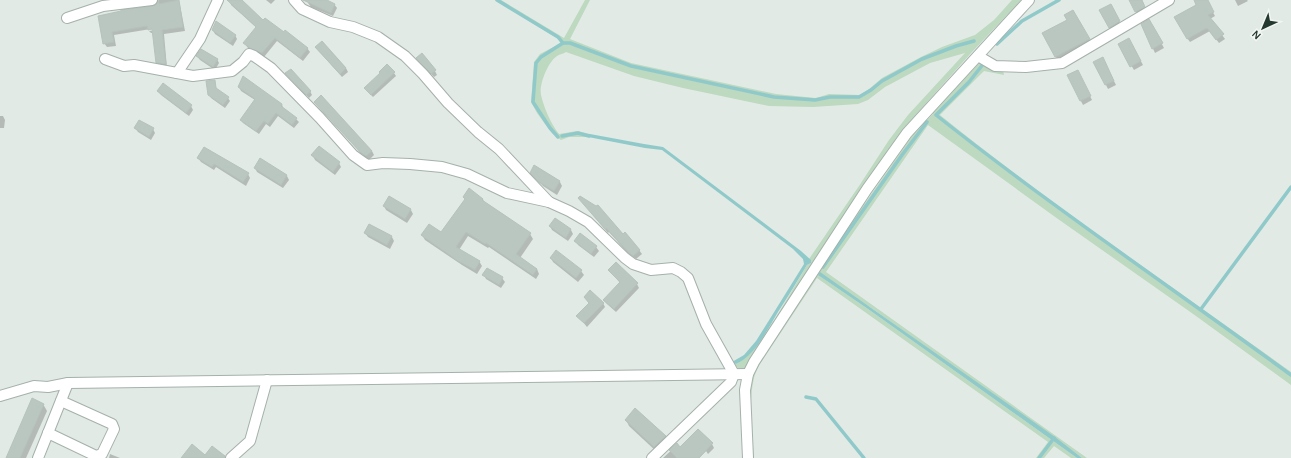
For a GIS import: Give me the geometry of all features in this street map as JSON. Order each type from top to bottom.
[{"type":"street","points":[[67,18],[103,6],[152,0]]},
{"type":"street","points":[[177,73],[200,39],[218,0]]},
{"type":"street","points":[[294,0],[302,9],[330,22],[353,27],[378,37],[405,56],[453,108],[478,132],[499,149],[549,202]]},
{"type":"street","points":[[748,458],[745,390],[748,374],[754,362],[812,271],[907,133],[1029,0]]},
{"type":"street","points":[[978,56],[995,66],[1026,67],[1062,64],[1169,0]]},
{"type":"street","points":[[105,59],[124,66],[134,64],[193,76],[232,71],[243,62],[248,54],[254,56],[271,68],[320,118],[353,155],[367,165],[383,163],[410,164],[442,167],[467,174],[507,193],[549,202],[588,222],[633,264],[651,270],[673,268],[681,272],[688,278],[706,324],[734,374],[731,382],[652,458]]},
{"type":"street","points":[[0,396],[34,386],[48,387],[68,383],[748,374]]},
{"type":"street","points":[[231,458],[250,441],[267,380]]},
{"type":"street","points":[[38,458],[68,383]]},
{"type":"street","points":[[48,433],[96,456],[102,454],[114,430],[112,424],[61,401]]},
{"type":"green space","points":[[495,0],[501,0],[564,38],[585,0],[590,0],[570,39],[631,63],[776,94],[816,98],[829,94],[860,95],[882,78],[921,57],[942,47],[975,35],[994,20],[1012,0],[1021,0],[905,127],[881,160],[773,325],[745,371],[740,370],[732,362],[736,364],[745,358],[754,348],[784,304],[807,265],[811,263],[809,259],[889,140],[908,115],[965,53],[930,63],[885,87],[868,100],[858,104],[813,107],[769,106],[683,88],[634,76],[566,52],[557,56],[547,68],[541,85],[542,100],[551,121],[559,134],[577,131],[590,134],[586,135],[588,137],[569,137],[561,140],[552,133],[537,113],[531,102],[534,62],[540,54],[561,43],[557,38]]},
{"type":"green space","points":[[980,62],[1003,70],[1004,75],[984,71],[940,115],[1026,182],[1291,372],[1291,385],[928,125],[826,272],[1087,458],[1082,458],[870,307],[818,275],[1077,458],[1071,458],[1054,446],[1044,458],[1036,458],[1048,442],[817,278],[760,364],[755,374],[751,398],[754,458],[751,458],[748,412],[752,375],[819,269],[924,119],[927,120],[933,114],[933,110]]},
{"type":"water","points":[[590,134],[663,147],[811,260],[811,263],[807,265],[760,341],[743,360],[736,364],[732,362],[744,355],[756,341],[804,264],[803,259],[793,249],[662,150],[588,137],[585,135]]},
{"type":"water","points":[[820,272],[1055,437],[1082,458],[1077,458],[818,275]]},
{"type":"building","points":[[158,0],[159,4],[179,0],[183,27],[162,30],[166,64],[156,63],[152,29],[148,30],[147,26],[112,32],[114,42],[103,44],[98,16],[121,10],[153,6],[156,5]]},
{"type":"building","points":[[227,0],[242,0],[263,20],[265,18],[284,32],[285,30],[308,48],[300,58],[275,38],[262,53],[250,48],[243,43],[256,27]]},
{"type":"building","points":[[303,0],[327,0],[335,4],[331,13]]},
{"type":"building","points":[[1129,0],[1142,0],[1145,7],[1135,12]]},
{"type":"building","points":[[1194,0],[1208,0],[1214,12],[1208,15],[1224,34],[1216,40],[1207,28],[1187,39],[1174,17],[1196,5]]},
{"type":"building","points":[[1111,4],[1120,21],[1109,28],[1099,10]]},
{"type":"building","points":[[1073,10],[1090,39],[1055,57],[1042,33],[1067,20],[1064,15]]},
{"type":"building","points":[[1149,19],[1163,43],[1152,49],[1141,24]]},
{"type":"building","points":[[216,21],[236,35],[230,43],[212,30]]},
{"type":"building","points":[[1129,38],[1141,61],[1130,67],[1118,44]]},
{"type":"building","points":[[322,41],[346,68],[340,74],[315,47]]},
{"type":"building","points":[[201,49],[218,59],[213,67],[196,56]]},
{"type":"building","points":[[422,53],[436,70],[431,74],[416,58]]},
{"type":"building","points":[[1103,57],[1114,81],[1105,85],[1093,62]]},
{"type":"building","points":[[387,64],[395,72],[371,95],[364,88]]},
{"type":"building","points":[[291,69],[311,91],[306,95],[285,73]]},
{"type":"building","points":[[1078,70],[1091,96],[1080,101],[1067,75]]},
{"type":"building","points":[[243,76],[282,104],[281,106],[297,118],[292,125],[276,113],[268,124],[264,121],[256,131],[240,120],[255,99],[238,87]]},
{"type":"building","points":[[215,80],[216,88],[229,97],[223,105],[208,95],[206,81]]},
{"type":"building","points":[[163,83],[192,105],[186,113],[157,91]]},
{"type":"building","points":[[321,95],[372,151],[366,156],[361,153],[314,102]]},
{"type":"building","points":[[139,120],[154,128],[149,137],[134,128]]},
{"type":"building","points":[[319,146],[340,162],[333,172],[311,155]]},
{"type":"building","points":[[204,147],[249,173],[243,182],[214,164],[212,167],[197,158]]},
{"type":"building","points":[[260,158],[287,175],[281,185],[254,168]]},
{"type":"building","points":[[534,165],[560,181],[554,191],[539,182],[530,173]]},
{"type":"building","points":[[469,188],[483,199],[482,200],[531,233],[516,254],[537,269],[533,275],[486,243],[485,244],[466,232],[456,247],[480,261],[475,270],[458,261],[421,235],[429,224],[441,232],[465,199],[463,197]]},
{"type":"building","points":[[389,196],[411,209],[405,219],[383,206]]},
{"type":"building","points":[[580,196],[596,206],[598,205],[623,234],[625,232],[640,250],[633,256],[629,253],[606,228],[605,229],[578,198]]},
{"type":"building","points":[[555,218],[571,229],[566,238],[549,226]]},
{"type":"building","points":[[369,224],[392,236],[387,245],[364,233]]},
{"type":"building","points":[[580,233],[597,246],[591,254],[574,241]]},
{"type":"building","points":[[556,250],[582,270],[576,278],[550,258]]},
{"type":"building","points":[[616,262],[638,283],[614,309],[603,300],[620,282],[608,270]]},
{"type":"building","points":[[487,268],[503,277],[499,285],[482,275]]},
{"type":"building","points":[[590,290],[604,303],[584,323],[576,316],[589,303],[584,297]]},
{"type":"building","points":[[32,398],[44,404],[20,458],[6,458]]},
{"type":"building","points":[[635,408],[666,436],[654,447],[625,420]]},
{"type":"building","points":[[698,429],[713,443],[699,458],[677,458],[669,450],[677,443],[680,447]]},
{"type":"building","points":[[192,444],[205,455],[212,446],[225,456],[225,458],[181,458]]},
{"type":"waterway","points":[[497,0],[558,37],[563,43],[570,43],[631,66],[774,97],[815,100],[830,97],[859,97],[882,81],[922,59],[974,41]]},
{"type":"waterway","points":[[997,44],[1022,21],[1059,0]]},
{"type":"waterway","points":[[558,137],[550,128],[533,102],[536,63],[541,57],[563,43]]},
{"type":"waterway","points":[[984,63],[969,82],[936,115],[1023,182],[1291,375]]},
{"type":"waterway","points":[[823,267],[927,122]]},
{"type":"waterway","points":[[562,136],[578,133],[589,136]]},
{"type":"waterway","points":[[1201,309],[1291,187]]},
{"type":"waterway","points":[[806,397],[816,399],[864,458]]},
{"type":"waterway","points":[[1039,458],[1054,438]]}]
